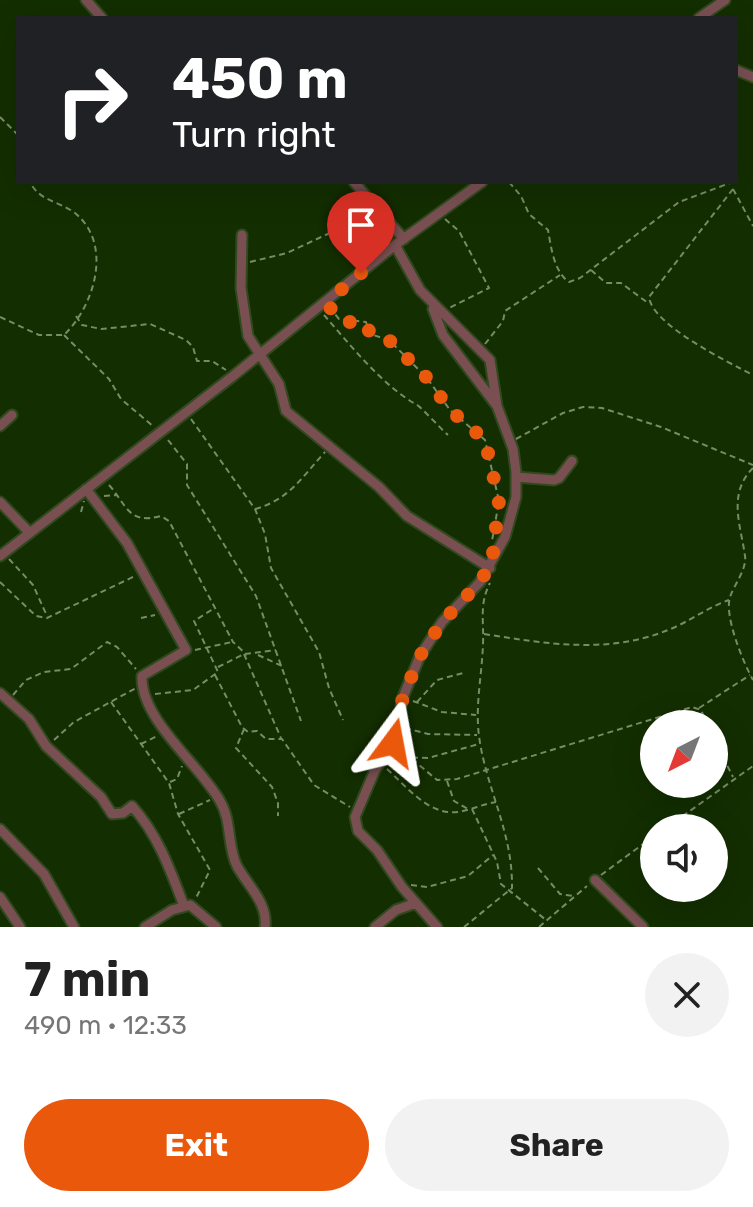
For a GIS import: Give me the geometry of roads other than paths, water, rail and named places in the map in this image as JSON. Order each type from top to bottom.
[{"type":"street","points":[[86,0],[100,16]]},
{"type":"street","points":[[702,16],[725,0]]},
{"type":"street","points":[[356,184],[400,242],[431,303],[443,335],[497,406]]},
{"type":"street","points":[[2,556],[400,242],[479,184]]},
{"type":"street","points":[[242,235],[244,322],[258,356],[279,384],[286,411],[379,487],[407,516],[490,568]]},
{"type":"street","points":[[431,303],[482,349],[494,375],[497,406],[510,443],[516,477],[511,516],[490,568],[433,634],[403,697],[397,726],[357,811],[358,831],[377,850],[437,927]]},
{"type":"street","points":[[0,426],[12,415]]},
{"type":"street","points":[[516,477],[554,480],[572,461]]},
{"type":"street","points":[[86,489],[118,530],[186,651],[143,685],[165,732],[215,793],[229,823],[233,858],[262,905],[265,927]]},
{"type":"street","points":[[0,502],[29,532]]},
{"type":"street","points":[[0,693],[34,724],[46,746],[101,797],[112,814],[123,813],[132,806],[153,830],[187,905],[216,927]]},
{"type":"street","points":[[0,829],[44,874],[74,927]]},
{"type":"street","points":[[595,880],[643,927]]},
{"type":"street","points":[[0,897],[20,927]]},
{"type":"street","points":[[375,927],[396,910],[416,903]]},
{"type":"street","points":[[145,927],[187,905]]}]
